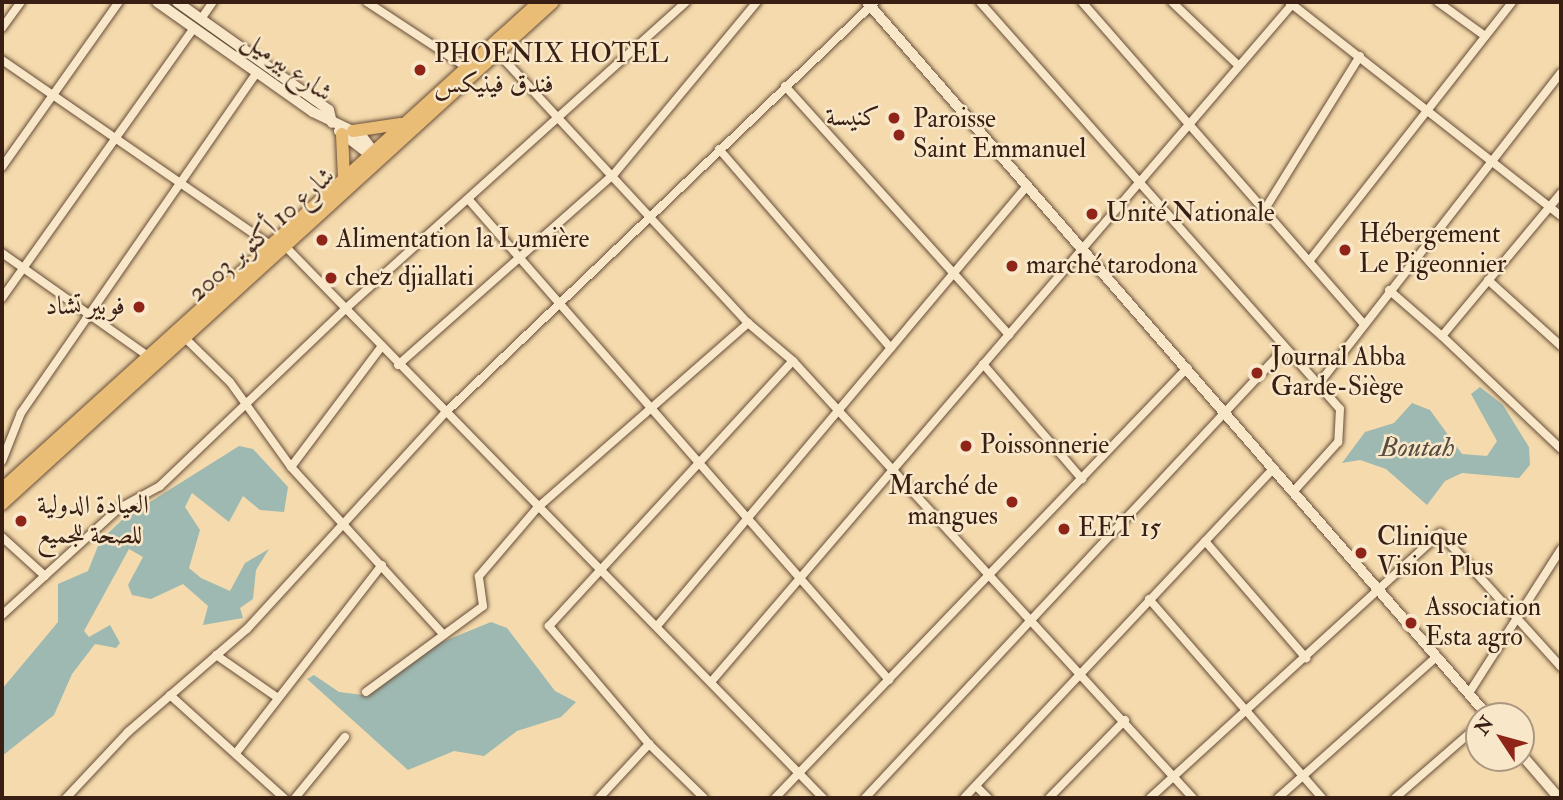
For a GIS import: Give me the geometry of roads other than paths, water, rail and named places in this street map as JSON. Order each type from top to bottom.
[{"type":"highway","name":"شارع 10 أكتوبر 2003","points":[[2,504],[344,178],[375,156],[404,123],[466,67],[494,49],[539,2]]},
{"type":"highway","name":"شارع 10 أكتوبر 2003","points":[[2,489],[152,359],[184,337],[277,242],[494,49],[553,2]]},
{"type":"highway","points":[[344,178],[347,133],[404,123]]},
{"type":"street","points":[[2,28],[21,2]]},
{"type":"street","points":[[2,167],[119,2]]},
{"type":"street","name":"شارع بيرميل","points":[[156,2],[332,123]]},
{"type":"street","name":"شارع بيرميل","points":[[177,2],[332,112],[332,123]]},
{"type":"street","points":[[201,19],[213,2]]},
{"type":"street","points":[[367,2],[466,67]]},
{"type":"street","points":[[2,615],[118,509],[160,486],[344,310],[469,200],[685,2]]},
{"type":"street","points":[[398,365],[519,263],[614,174],[757,2]]},
{"type":"street","points":[[980,2],[1283,350],[1340,409],[1342,432],[1323,463],[1293,492]]},
{"type":"street","points":[[1082,2],[1364,324]]},
{"type":"street","points":[[1172,2],[1238,65]]},
{"type":"street","points":[[1438,2],[1485,36]]},
{"type":"street","points":[[1310,260],[1512,2]]},
{"type":"street","points":[[66,798],[170,695],[247,629],[341,519],[444,414],[870,3],[1379,593],[1476,702]]},
{"type":"street","points":[[711,682],[802,583],[983,364],[1292,3],[1561,216]]},
{"type":"street","points":[[2,298],[194,28]]},
{"type":"street","points":[[494,49],[652,214],[748,323],[793,361],[989,578],[1125,720],[1193,798]]},
{"type":"street","points":[[1265,209],[1360,57]]},
{"type":"street","points":[[2,60],[181,185],[277,242],[823,798]]},
{"type":"street","points":[[2,461],[21,413],[92,315],[257,72]]},
{"type":"street","points":[[1317,386],[1561,73]]},
{"type":"street","points":[[785,86],[951,276],[1009,335]]},
{"type":"street","points":[[332,123],[375,156]]},
{"type":"street","points":[[719,149],[891,348]]},
{"type":"street","points":[[657,626],[749,521],[1027,186]]},
{"type":"street","points":[[1442,336],[1561,193]]},
{"type":"street","points":[[469,200],[557,307],[889,680]]},
{"type":"street","points":[[2,253],[152,359]]},
{"type":"street","points":[[1488,280],[1561,346]]},
{"type":"street","points":[[1390,290],[1561,449]]},
{"type":"street","points":[[366,692],[483,606],[479,576],[537,508],[647,408],[748,323]]},
{"type":"street","points":[[184,337],[230,382],[243,404],[291,467],[443,634]]},
{"type":"street","points":[[291,467],[381,347]]},
{"type":"street","points":[[865,798],[1283,350]]},
{"type":"street","points":[[704,798],[649,744],[549,626],[602,571],[697,462],[793,361]]},
{"type":"street","points":[[983,364],[1082,479]]},
{"type":"street","points":[[775,798],[989,578],[1187,368]]},
{"type":"street","points":[[964,798],[1273,469]]},
{"type":"street","points":[[1150,798],[1446,534],[1561,667]]},
{"type":"street","points":[[2,537],[45,576]]},
{"type":"street","points":[[1205,541],[1306,658]]},
{"type":"street","points":[[1469,693],[1560,552]]},
{"type":"street","points":[[236,753],[382,565]]},
{"type":"street","points":[[1149,600],[1322,798]]},
{"type":"street","points":[[216,655],[278,698]]},
{"type":"street","points":[[1278,798],[1436,657]]},
{"type":"street","points":[[170,695],[284,798]]},
{"type":"street","points":[[1049,798],[1125,720]]},
{"type":"street","points":[[295,798],[345,737]]},
{"type":"street","points":[[1395,798],[1465,737]]},
{"type":"street","points":[[599,798],[649,744]]},
{"type":"street","points":[[1535,770],[1558,796]]},
{"type":"street","points":[[976,786],[988,798]]},
{"type":"water","name":"Boutah","points":[[1480,387],[1503,405],[1529,447],[1530,465],[1519,478],[1462,473],[1445,481],[1427,505],[1386,469],[1360,460],[1342,463],[1365,432],[1394,423],[1412,403],[1430,410],[1462,454],[1487,456],[1497,441],[1471,394]]},
{"type":"water","points":[[239,446],[253,449],[288,487],[284,512],[260,510],[243,496],[229,522],[192,493],[185,507],[200,530],[189,568],[201,578],[230,591],[245,563],[269,549],[256,570],[253,599],[240,608],[243,618],[203,625],[208,606],[183,584],[151,599],[132,595],[128,585],[143,557],[129,549],[84,631],[89,637],[110,625],[120,643],[116,648],[95,644],[72,674],[54,715],[2,756],[2,689],[58,622],[58,584],[88,571],[100,541],[123,519]]},
{"type":"water","points":[[491,622],[507,628],[555,691],[576,702],[561,717],[517,731],[484,756],[454,751],[408,770],[307,679],[314,675],[339,692],[363,695],[425,649]]},
{"type":"waterway","points":[[166,2],[228,46]]},
{"type":"place","name":"PHOENIX HOTEL فندق فينيكس","points":[[420,70]]},
{"type":"place","name":"كنيسة","points":[[894,118]]},
{"type":"place","name":"Paroisse Saint Emmanuel","points":[[899,135]]},
{"type":"place","name":"Unité Nationale","points":[[1092,214]]},
{"type":"place","name":"Alimentation la Lumière","points":[[322,240]]},
{"type":"place","name":"Hébergement Le Pigeonnier","points":[[1345,250]]},
{"type":"place","name":"marché tarodona","points":[[1012,266]]},
{"type":"place","name":"chez djiallati","points":[[331,278]]},
{"type":"place","name":"فوبير تشاد","points":[[139,307]]},
{"type":"place","name":"Journal Abba Garde-Siège","points":[[1257,373]]},
{"type":"place","name":"Poissonnerie","points":[[966,446]]},
{"type":"place","name":"Marché de mangues","points":[[1012,502]]},
{"type":"place","name":"العيادة الدولية للصحة للجميع","points":[[21,521]]},
{"type":"place","name":"EET 15","points":[[1064,529]]},
{"type":"place","name":"Clinique Vision Plus","points":[[1361,553]]},
{"type":"place","name":"Association Esta agro","points":[[1411,623]]}]
